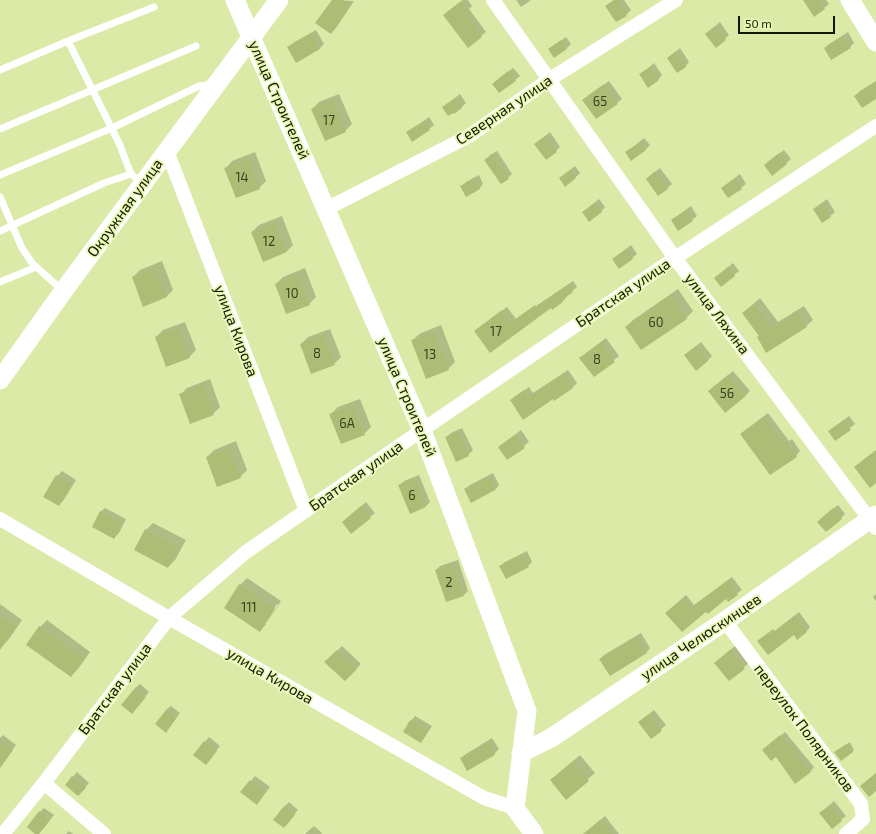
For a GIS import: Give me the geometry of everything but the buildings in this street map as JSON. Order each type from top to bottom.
[{"type":"street","name":"улица Строителей","points":[[235,0],[422,430],[527,711],[515,808]]},
{"type":"street","name":"Окружная улица","points":[[5,370],[63,292],[137,178],[167,151],[279,0]]},
{"type":"street","name":"улица Ляхина","points":[[493,0],[675,258],[874,521]]},
{"type":"street","name":"Северная улица","points":[[326,208],[469,136],[550,79],[676,0]]},
{"type":"street","points":[[850,0],[876,42]]},
{"type":"street","name":"Братская улица","points":[[2,834],[44,783],[169,618],[246,552],[675,258],[876,126]]},
{"type":"street","name":"улица Кирова","points":[[167,151],[306,511]]},
{"type":"street","name":"улица Кирова","points":[[0,519],[169,618],[484,798],[515,808]]},
{"type":"street","name":"улица Челюскинцев","points":[[522,754],[551,738],[874,521]]},
{"type":"street","name":"переулок Полярников","points":[[725,621],[861,804],[863,819],[846,834]]},
{"type":"street","points":[[44,783],[104,834]]},
{"type":"street","points":[[515,808],[534,834]]},
{"type":"lane","points":[[0,70],[154,7]]},
{"type":"lane","points":[[0,231],[104,183],[137,178],[68,41]]},
{"type":"lane","points":[[0,129],[196,46]]},
{"type":"lane","points":[[0,175],[112,128],[200,86],[216,84]]},
{"type":"lane","points":[[0,197],[22,248],[36,267],[63,292]]},
{"type":"lane","points":[[0,282],[36,267]]}]
